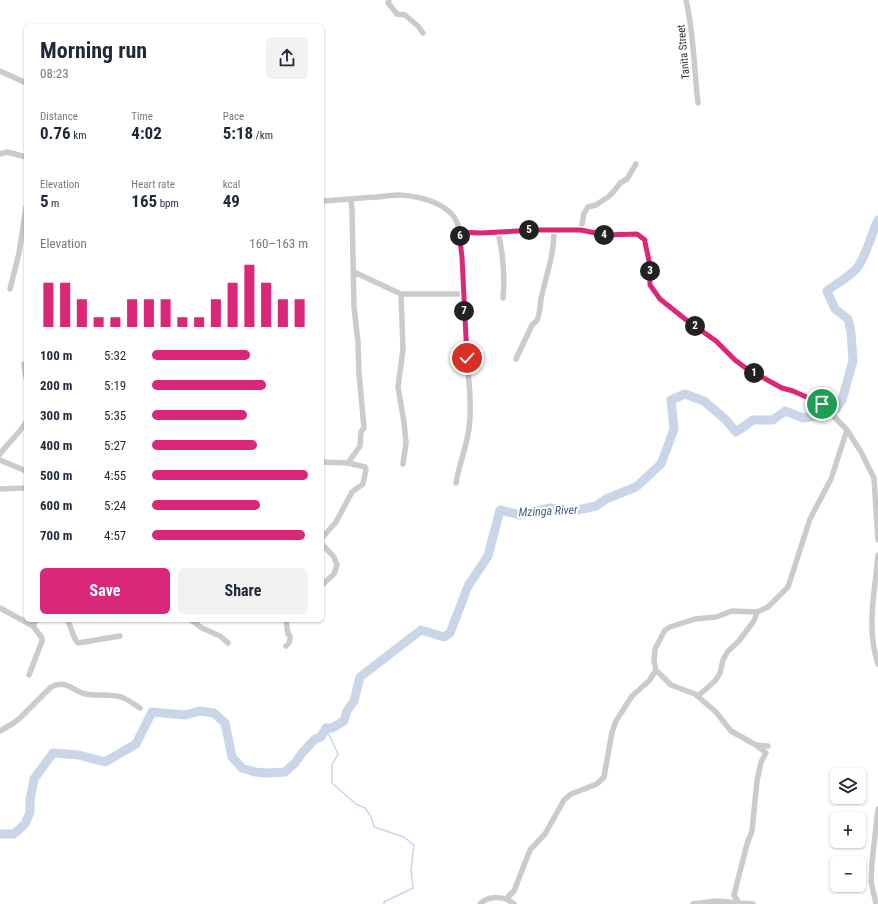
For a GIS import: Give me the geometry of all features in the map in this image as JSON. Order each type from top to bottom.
[{"type":"street","points":[[389,0],[388,3],[393,10],[397,14],[405,15],[418,26],[422,33]]},
{"type":"street","name":"Tanita Street","points":[[686,0],[693,40],[698,104]]},
{"type":"street","points":[[0,71],[24,82]]},
{"type":"street","points":[[0,154],[7,152],[24,156]]},
{"type":"street","points":[[581,230],[584,213],[588,207],[596,205],[608,197],[620,183],[627,179],[636,164]]},
{"type":"street","points":[[324,201],[398,195],[435,203],[448,210],[458,222],[462,257],[470,414],[464,451],[460,460],[456,483]]},
{"type":"street","points":[[348,463],[360,446],[361,432],[364,428],[354,306],[351,199]]},
{"type":"street","points":[[10,289],[24,218]]},
{"type":"street","points":[[459,232],[498,233],[536,230],[581,230],[605,235],[639,234],[645,240],[649,261],[650,285],[660,299],[716,341],[735,360],[747,369],[782,388],[806,396],[826,407],[847,430],[862,452],[874,478],[878,540]]},
{"type":"street","points":[[516,359],[532,325],[538,316],[551,262],[554,245],[554,231]]},
{"type":"street","points":[[498,233],[502,246],[504,286],[502,298]]},
{"type":"street","points":[[18,253],[24,253]]},
{"type":"street","points":[[354,272],[402,294],[463,294]]},
{"type":"street","points":[[402,294],[403,349],[398,387],[406,443],[403,464]]},
{"type":"street","points":[[0,454],[24,425]]},
{"type":"street","points":[[738,902],[735,899],[734,892],[752,831],[758,775],[761,762],[766,753],[756,745],[731,731],[716,712],[698,696],[671,685],[656,670],[654,661],[655,649],[665,630],[670,627],[695,619],[716,617],[732,611],[757,612],[768,607],[788,587],[810,519],[831,479],[847,430]]},
{"type":"street","points":[[0,460],[24,470]]},
{"type":"street","points":[[324,462],[348,463],[365,468],[364,482],[352,492],[336,522],[324,536]]},
{"type":"street","points":[[0,489],[24,488]]},
{"type":"street","points":[[324,546],[334,557],[337,565],[334,574],[324,583]]},
{"type":"street","points":[[878,555],[872,616],[874,651],[878,664]]},
{"type":"street","points":[[0,608],[24,621]]},
{"type":"street","points":[[698,696],[715,681],[720,673],[723,660],[728,651],[738,642],[754,621],[757,612]]},
{"type":"street","points":[[26,622],[33,626],[42,638],[29,675]]},
{"type":"street","points":[[33,626],[35,622]]},
{"type":"street","points":[[68,622],[75,640],[78,643],[120,636]]},
{"type":"street","points":[[193,622],[220,636],[228,643]]},
{"type":"street","points":[[286,622],[290,639],[286,646]]},
{"type":"street","points":[[506,899],[514,891],[530,850],[545,834],[564,800],[571,794],[597,784],[604,778],[612,732],[616,721],[632,696],[649,681],[656,670]]},
{"type":"street","points":[[0,731],[12,724],[56,684],[66,684],[75,690],[88,694],[121,697],[140,708]]},
{"type":"street","points":[[756,745],[768,746]]},
{"type":"street","points":[[876,904],[871,881],[878,809]]},
{"type":"street","points":[[480,904],[489,898],[506,899],[514,904]]},
{"type":"street","points":[[693,904],[718,900],[753,904]]},
{"type":"waterway","name":"Mzinga River","points":[[0,834],[14,834],[25,824],[30,812],[30,800],[34,779],[53,753],[79,755],[105,762],[136,744],[152,712],[185,715],[200,711],[214,713],[225,723],[232,757],[242,768],[255,772],[285,772],[295,763],[315,739],[321,737],[326,728],[332,728],[344,721],[347,711],[354,701],[360,677],[421,630],[444,637],[450,633],[468,586],[488,556],[500,510],[521,515],[549,508],[573,511],[596,506],[606,499],[636,487],[661,464],[674,429],[671,400],[685,394],[704,401],[726,420],[736,432],[753,420],[773,420],[785,411],[803,418],[825,415],[836,409],[842,400],[853,361],[851,332],[848,319],[835,309],[827,291],[854,272],[857,268],[864,257],[878,220]]},
{"type":"waterway","points":[[326,728],[338,754],[332,765],[332,783],[356,804],[365,808],[371,817],[374,827],[404,837],[414,845],[411,870],[413,888],[384,902],[384,904]]},
{"type":"route","points":[[467,358],[462,257],[459,232],[505,233],[536,230],[581,230],[605,235],[639,234],[645,240],[649,261],[650,285],[652,290],[660,299],[716,341],[735,360],[747,369],[782,388],[793,391],[822,404]]}]
